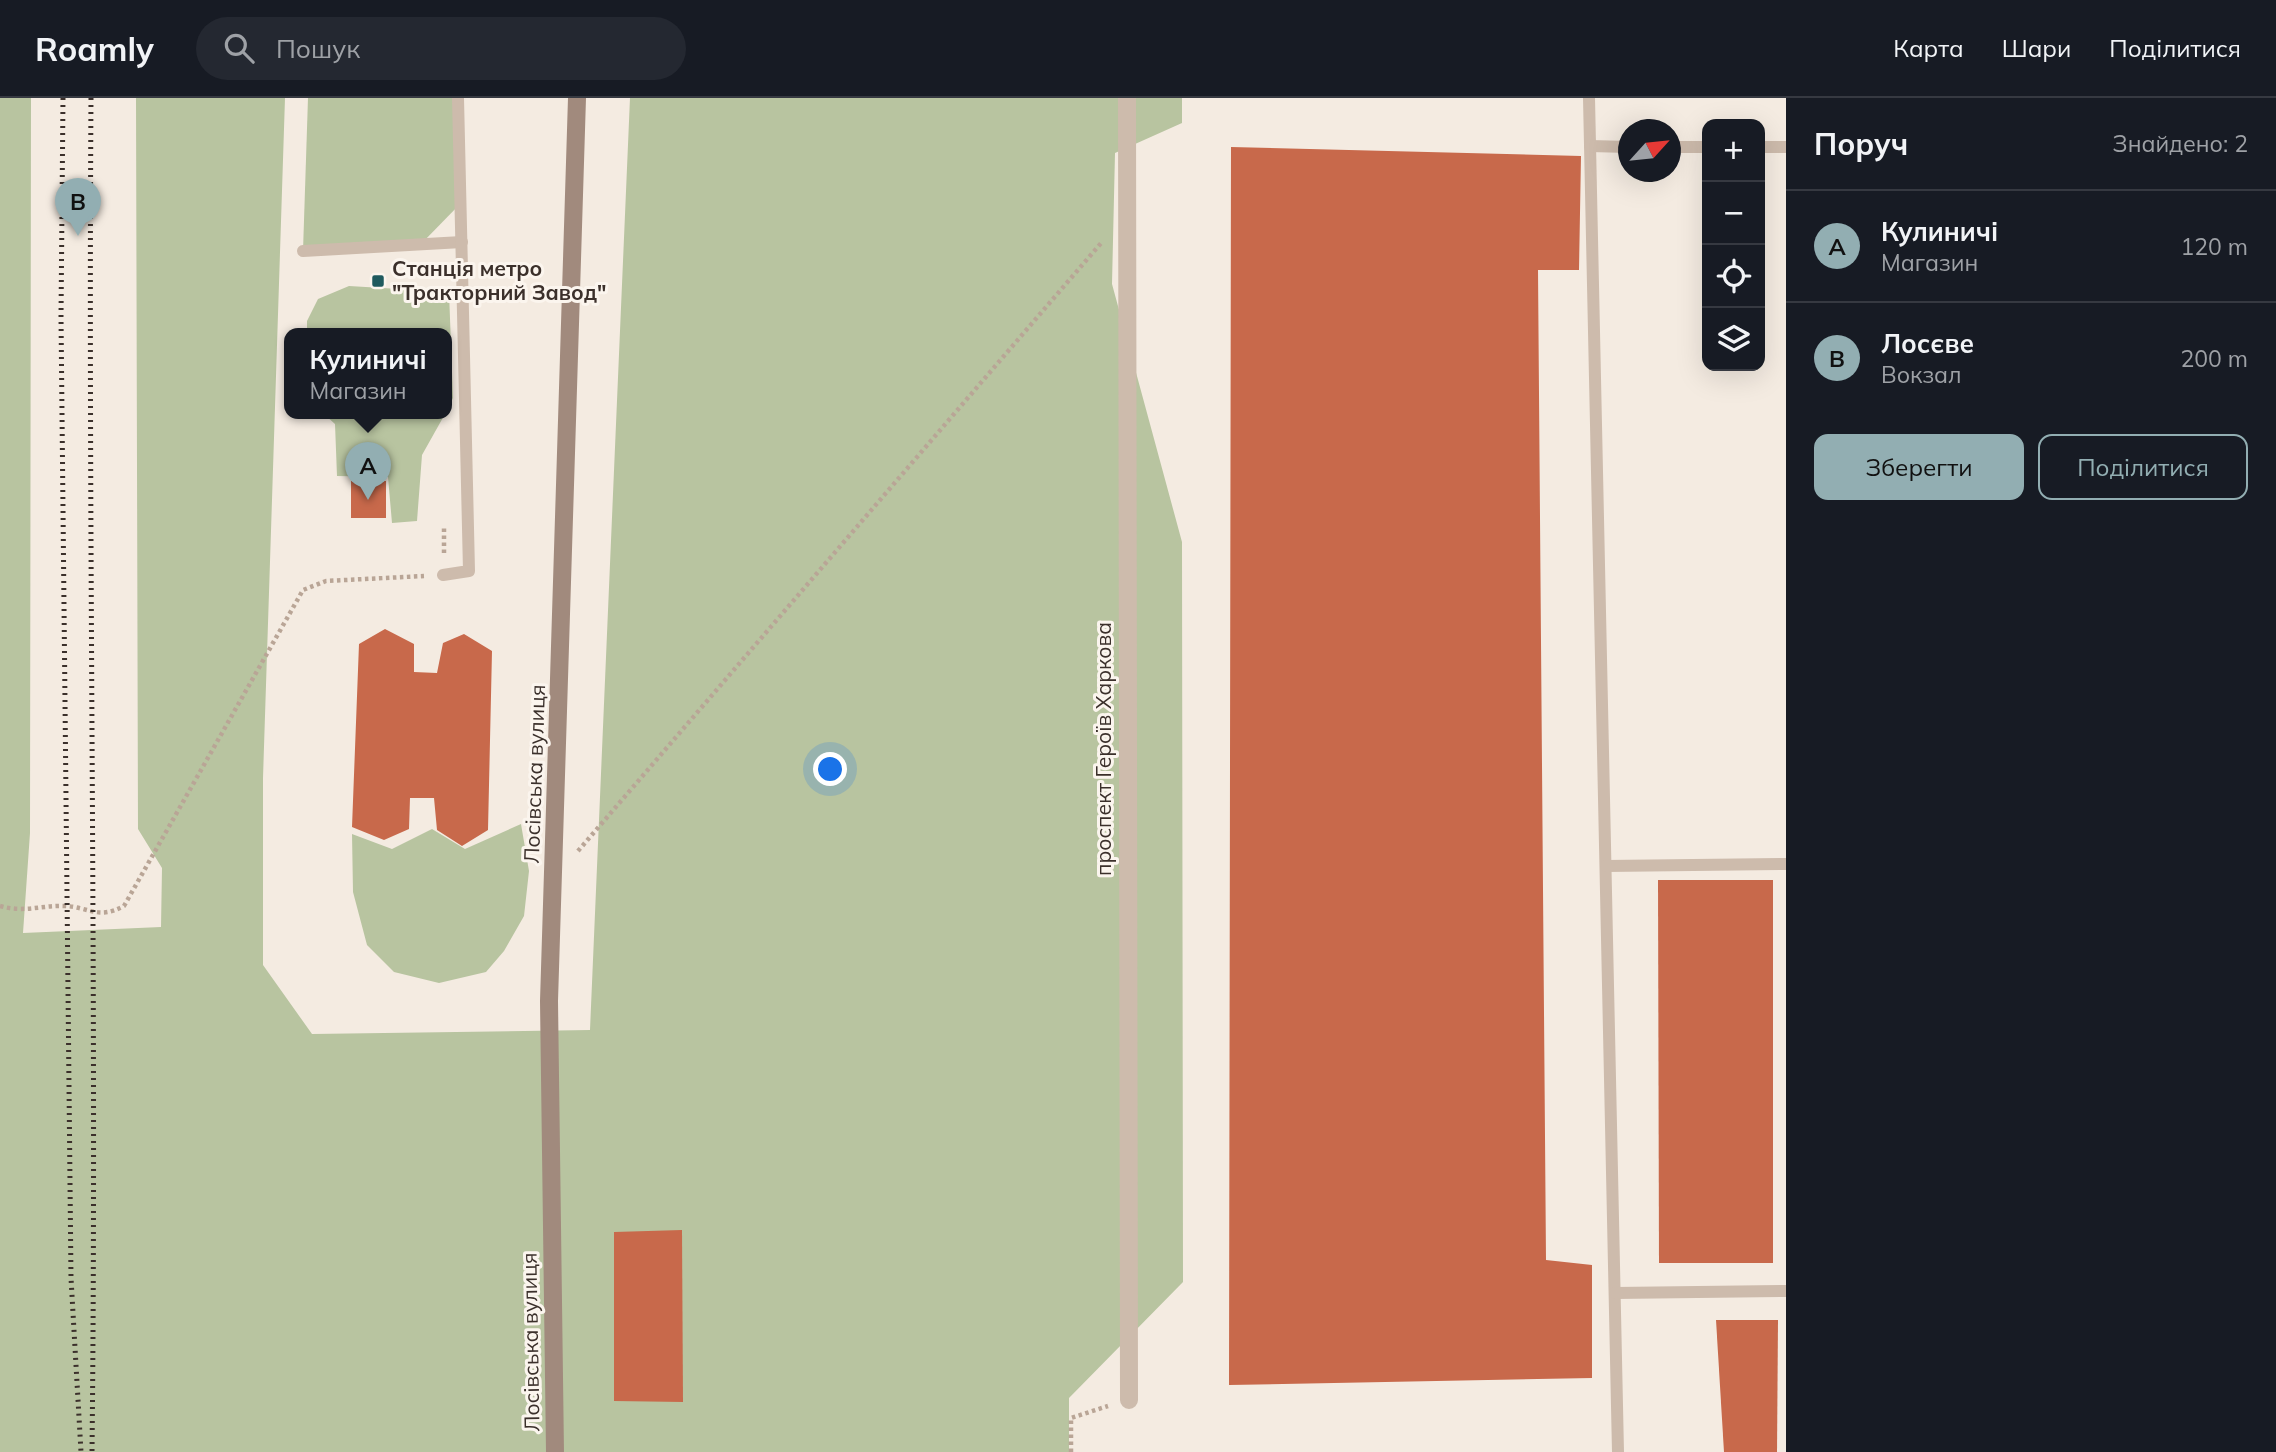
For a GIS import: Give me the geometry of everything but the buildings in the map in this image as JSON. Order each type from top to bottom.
[{"type":"main road","name":"Лосівська вулиця","points":[[555,1452],[549,1000],[555,878],[577,98]]},
{"type":"street","name":"проспект Героїв Харкова","points":[[1127,98],[1129,1400]]},
{"type":"lane","points":[[443,575],[469,571],[458,98]]},
{"type":"lane","points":[[1589,98],[1618,1452]]},
{"type":"lane","points":[[1590,146],[1618,147]]},
{"type":"lane","points":[[1681,147],[1702,147]]},
{"type":"lane","points":[[1765,147],[1786,147]]},
{"type":"lane","points":[[303,251],[462,242]]},
{"type":"lane","points":[[1606,866],[1786,864]]},
{"type":"lane","points":[[1615,1293],[1786,1291]]},
{"type":"path","points":[[555,878],[1126,215]]},
{"type":"path","points":[[0,906],[18,911],[67,906],[92,914],[113,912],[124,906],[303,590],[326,581],[443,575],[444,519]]},
{"type":"path","points":[[1071,1452],[1071,1418],[1129,1400]]},
{"type":"green space","points":[[0,98],[31,98],[30,833],[23,933],[161,927],[162,868],[138,829],[136,98],[285,98],[263,778],[263,965],[312,1034],[590,1030],[630,98],[1182,98],[1182,123],[1115,153],[1112,284],[1182,542],[1183,1282],[1069,1398],[1069,1452],[0,1452]]},
{"type":"green space","points":[[308,98],[458,98],[461,203],[421,244],[303,251]]},
{"type":"green space","points":[[349,286],[449,292],[450,328],[307,328],[307,321],[318,299]]},
{"type":"green space","points":[[330,419],[442,419],[422,455],[417,521],[392,523],[388,477],[337,476],[335,424]]},
{"type":"green space","points":[[521,824],[529,871],[524,916],[504,951],[486,972],[439,983],[394,972],[367,945],[353,892],[352,834],[392,849],[432,829],[465,849]]},
{"type":"railway","points":[[63,98],[61,317],[71,1278],[81,1452]]},
{"type":"railway","points":[[91,98],[94,1114],[92,1452]]},
{"type":"place","name":"Лосєве","points":[[78,236]]},
{"type":"place","name":"Станція метро \"Тракторний Завод\"","points":[[378,281]]},
{"type":"place","name":"Кулиничі","points":[[368,500]]}]
